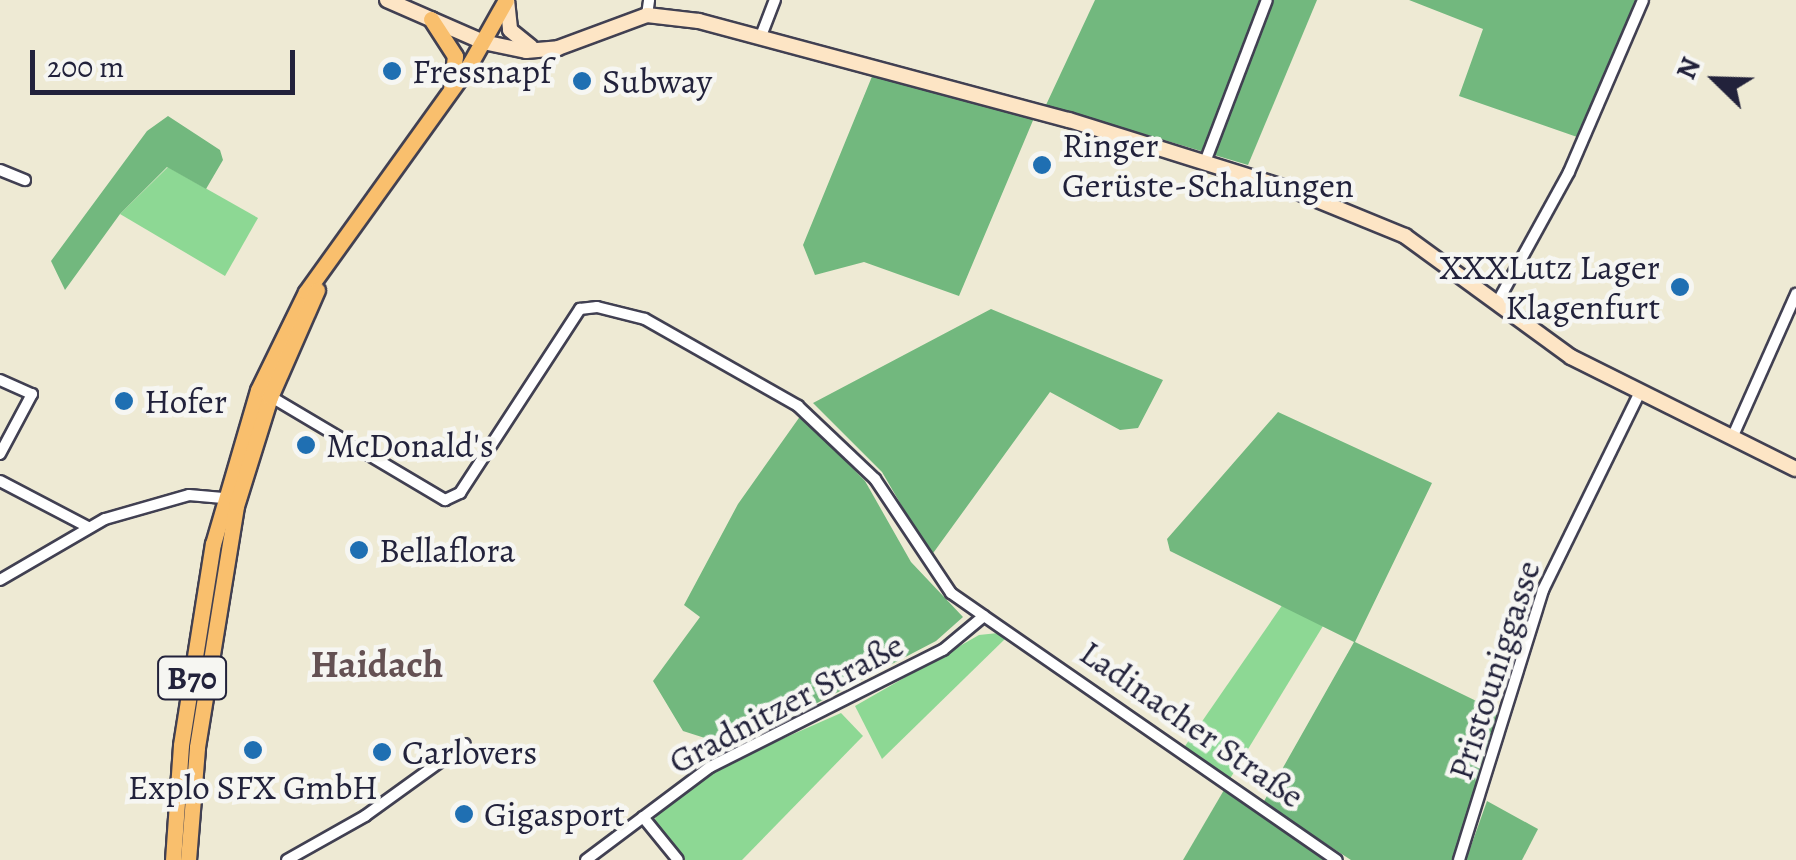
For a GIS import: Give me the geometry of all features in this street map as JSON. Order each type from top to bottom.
[{"type":"main road","points":[[386,0],[483,42],[541,51],[648,8],[761,36],[1205,162],[1370,217],[1498,303],[1543,339],[1796,469]]},
{"type":"main road","points":[[506,0],[510,30],[541,51]]},
{"type":"main road","name":"B70","points":[[173,860],[214,582],[244,429],[325,268],[451,90],[506,0]]},
{"type":"main road","points":[[431,19],[455,56],[451,90]]},
{"type":"main road","name":"B70","points":[[230,502],[254,447],[264,393]]},
{"type":"main road","points":[[244,429],[254,447]]},
{"type":"main road","name":"B70","points":[[183,795],[188,860]]},
{"type":"street","points":[[761,36],[776,0]]},
{"type":"street","points":[[1205,162],[1267,0]]},
{"type":"street","points":[[1498,303],[1569,172],[1643,0]]},
{"type":"street","points":[[0,170],[26,180]]},
{"type":"street","points":[[1732,438],[1796,294]]},
{"type":"street","points":[[264,393],[445,500],[460,493],[580,310],[597,307],[645,320],[798,406],[875,479],[952,593],[984,616]]},
{"type":"street","points":[[0,380],[32,394],[0,454]]},
{"type":"street","name":"Pristouniggasse","points":[[1459,860],[1543,590],[1640,392]]},
{"type":"street","points":[[0,481],[88,527]]},
{"type":"street","points":[[0,580],[88,527],[189,495],[230,502]]},
{"type":"street","name":"Ladinacher Straße","points":[[984,616],[1015,632],[1337,860]]},
{"type":"street","name":"Gradnitzer Straße","points":[[586,860],[710,767],[943,650],[984,616]]},
{"type":"street","points":[[286,860],[364,816],[466,744]]},
{"type":"street","points":[[643,817],[678,860]]},
{"type":"green space","points":[[1095,0],[1317,0],[1248,165],[1046,105]]},
{"type":"green space","points":[[1409,0],[1638,0],[1580,138],[1459,96],[1483,29]]},
{"type":"green space","points":[[873,74],[1034,118],[959,296],[864,262],[815,275],[803,245]]},
{"type":"green space","points":[[168,116],[220,150],[223,160],[206,189],[167,167],[120,214],[65,290],[51,261],[147,131]]},
{"type":"green space","points":[[168,167],[258,218],[225,276],[120,214]]},
{"type":"green space","points":[[991,309],[1163,380],[1138,428],[1120,430],[1050,392],[931,556],[882,472],[813,403]]},
{"type":"green space","points":[[1278,412],[1432,483],[1355,642],[1501,713],[1452,860],[1351,860],[1263,803],[1354,642],[1170,551],[1167,539]]},
{"type":"green space","points":[[801,415],[865,481],[911,562],[963,617],[936,641],[733,747],[683,731],[653,681],[700,617],[684,605],[738,504]]},
{"type":"green space","points":[[1283,604],[1323,626],[1228,782],[1183,749]]},
{"type":"green space","points":[[998,633],[1007,637],[882,759],[855,706],[979,635]]},
{"type":"green space","points":[[841,713],[863,736],[742,860],[685,860],[654,823],[658,809],[714,769]]},
{"type":"green space","points":[[1224,790],[1329,860],[1183,860]]},
{"type":"green space","points":[[1487,801],[1538,829],[1522,860],[1466,860]]},
{"type":"place","name":"Fressnapf","points":[[392,71]]},
{"type":"place","name":"Subway","points":[[582,81]]},
{"type":"place","name":"Ringer Gerüste-Schalungen","points":[[1042,165]]},
{"type":"place","name":"XXXLutz Lager Klagenfurt","points":[[1680,287]]},
{"type":"place","name":"Hofer","points":[[124,401]]},
{"type":"place","name":"McDonald's","points":[[306,445]]},
{"type":"place","name":"Bellaflora","points":[[359,550]]},
{"type":"place","name":"Explo SFX GmbH","points":[[253,750]]},
{"type":"place","name":"Carlovers","points":[[382,752]]},
{"type":"place","name":"Gigasport","points":[[464,814]]},
{"type":"district","name":"Haidach","points":[[377,665]]}]
